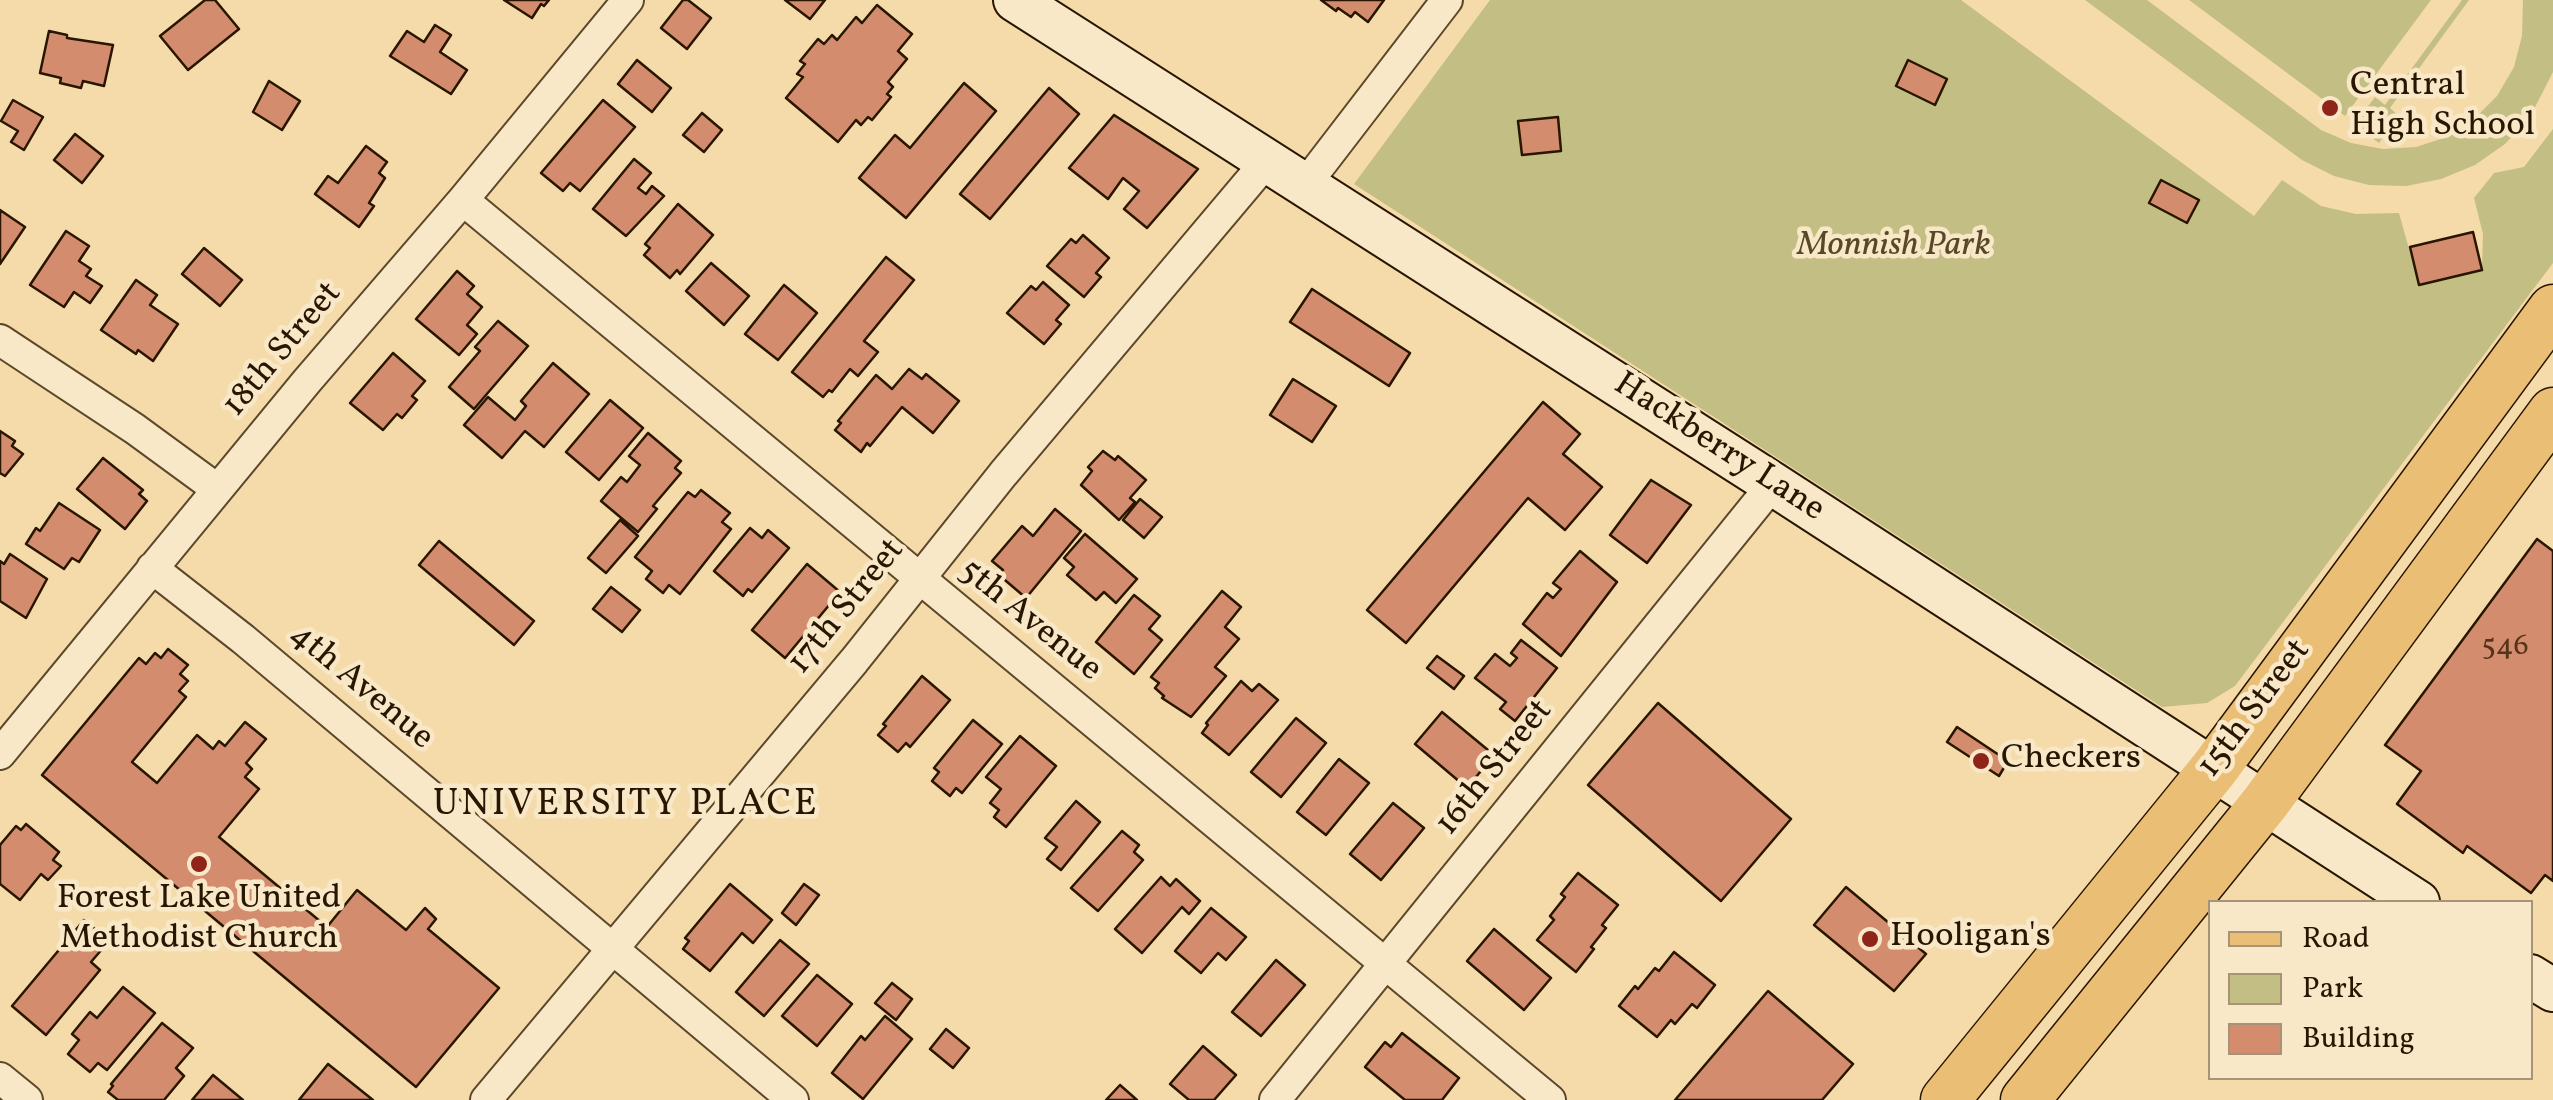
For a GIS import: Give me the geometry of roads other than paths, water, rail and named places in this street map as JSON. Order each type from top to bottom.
[{"type":"main road","name":"Hackberry Lane","points":[[1015,0],[2415,900]]},
{"type":"main road","name":"15th Street","points":[[1945,1100],[2214,769],[2553,310]]},
{"type":"main road","name":"15th Street","points":[[2025,1100],[2265,803],[2553,412]]},
{"type":"street","name":"18th Street","points":[[0,754],[628,0]]},
{"type":"street","points":[[1305,185],[1447,0]]},
{"type":"street","name":"17th Street","points":[[486,1100],[1266,162]]},
{"type":"street","name":"5th Avenue","points":[[463,200],[1550,1100]]},
{"type":"street","points":[[0,340],[135,429],[217,489]]},
{"type":"street","name":"16th Street","points":[[1275,1100],[1773,484]]},
{"type":"street","name":"4th Avenue","points":[[152,568],[243,639],[793,1100]]},
{"type":"street","points":[[0,1078],[27,1100]]},
{"type":"place","name":"Central High School","points":[[2330,108]]},
{"type":"place","name":"Checkers","points":[[1981,761]]},
{"type":"place","name":"Forest Lake United Methodist Church","points":[[199,864]]},
{"type":"place","name":"Hooligan's","points":[[1870,939]]},
{"type":"district","name":"UNIVERSITY PLACE","points":[[626,807]]},
{"type":"park label","name":"Monnish Park","points":[[1894,248]]}]
